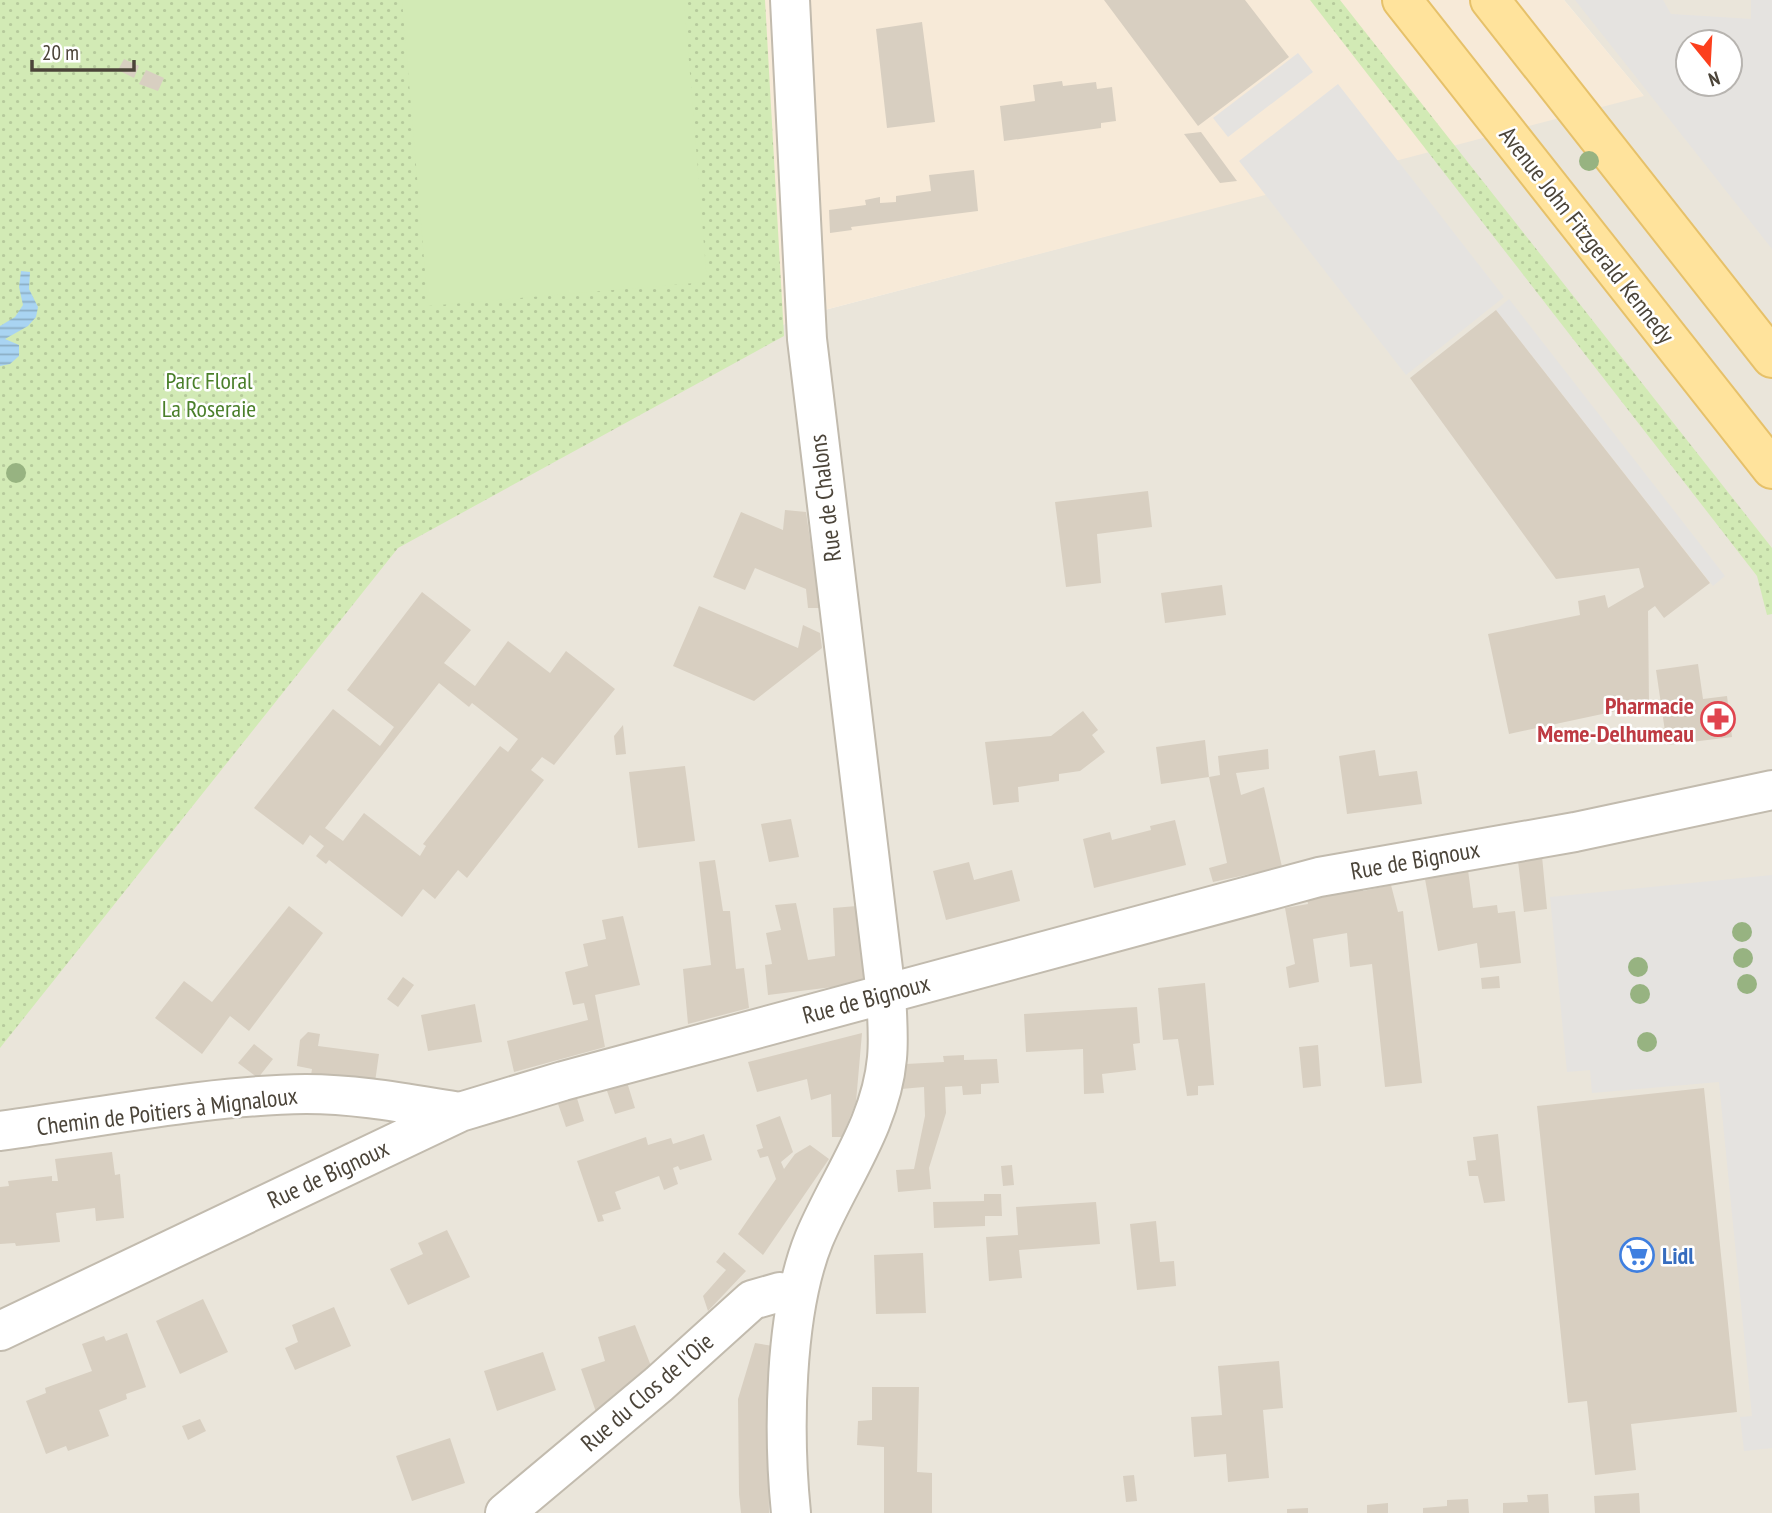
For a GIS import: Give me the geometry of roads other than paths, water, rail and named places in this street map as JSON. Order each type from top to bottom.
[{"type":"main road","name":"Avenue John Fitzgerald Kennedy","points":[[1402,0],[1772,469]]},
{"type":"main road","points":[[1490,0],[1772,358]]},
{"type":"street","name":"Rue de Chalons","points":[[790,0],[807,339],[886,994],[887,1059],[876,1108],[857,1155],[814,1240],[797,1294],[789,1395],[791,1513]]},
{"type":"street","name":"Rue de Bignoux","points":[[0,1331],[460,1112],[1319,877],[1575,832],[1772,790]]},
{"type":"street","name":"Chemin de Poitiers à Mignaloux","points":[[0,1131],[249,1097],[306,1094],[353,1096],[460,1112]]},
{"type":"street","name":"Rue du Clos de l'Oie","points":[[505,1513],[659,1384],[752,1300],[780,1292],[797,1294]]},
{"type":"water","points":[[21,271],[30,272],[29,289],[38,307],[36,317],[28,326],[5,339],[19,345],[19,356],[10,364],[0,366],[0,326],[15,317],[23,305],[19,287]]},
{"type":"place","name":"Pharmacie Meme-Delhumeau","points":[[1718,719]]},
{"type":"place","name":"Lidl","points":[[1637,1255]]},
{"type":"park label","name":"Parc Floral La Roseraie","points":[[209,394]]}]
